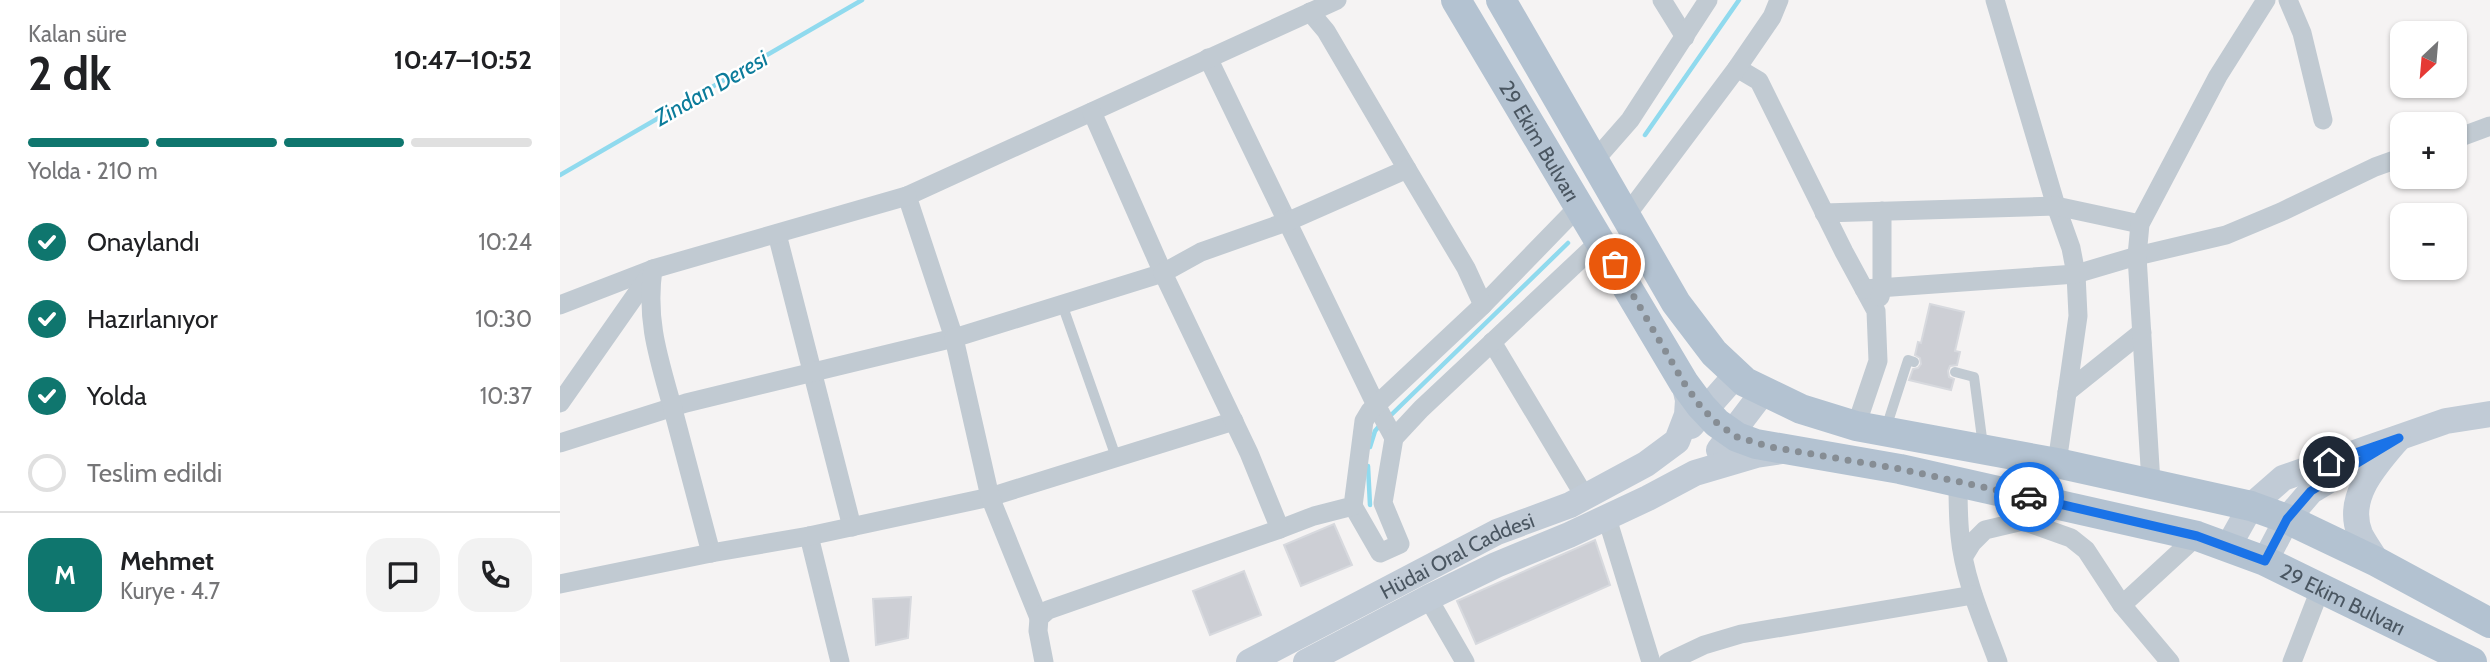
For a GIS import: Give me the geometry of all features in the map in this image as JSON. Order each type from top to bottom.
[{"type":"main road","name":"29 Ekim Bulvarı","points":[[1456,0],[1684,383],[1706,411],[1732,433],[1756,444],[1958,481],[2197,536],[2265,561],[2472,662]]},
{"type":"main road","name":"29 Ekim Bulvarı","points":[[1501,0],[1676,303],[1714,353],[1736,374],[1763,392],[1801,409],[1870,429],[2057,463],[2251,506],[2287,519],[2377,562],[2490,623]]},
{"type":"street","points":[[560,305],[653,270],[907,197],[1337,0]]},
{"type":"street","points":[[1662,0],[1685,37]]},
{"type":"street","points":[[1594,161],[1630,120],[1708,0]]},
{"type":"street","points":[[1626,216],[1737,68],[1772,17],[1779,0]]},
{"type":"street","points":[[1995,0],[2071,248],[2076,274],[2078,316],[2057,463]]},
{"type":"street","points":[[2151,483],[2137,256],[2140,224],[2218,76],[2266,0]]},
{"type":"street","points":[[2288,0],[2302,33],[2323,120]]},
{"type":"street","points":[[1310,12],[1326,30],[1466,268],[1483,305]]},
{"type":"street","points":[[1208,58],[1289,221],[1378,407],[1392,434],[1383,503],[1400,544],[1380,553],[1353,506],[1364,421],[1378,407],[1483,305],[1579,206]]},
{"type":"street","points":[[1737,68],[1759,81],[1824,213],[1873,288]]},
{"type":"street","points":[[1091,112],[1163,273],[1261,480],[1280,529]]},
{"type":"street","points":[[2467,135],[2490,126]]},
{"type":"street","points":[[1873,288],[2076,274],[2226,235],[2390,162]]},
{"type":"street","points":[[560,443],[673,407],[954,338],[1163,273],[1201,252],[1289,221],[1407,169]]},
{"type":"street","points":[[907,197],[954,338],[990,497],[1039,618],[1038,631],[1044,662]]},
{"type":"street","points":[[1824,213],[2056,206],[2140,224]]},
{"type":"street","points":[[1870,429],[1878,361],[1873,288],[1882,211]]},
{"type":"street","points":[[777,234],[852,527]]},
{"type":"street","points":[[1392,434],[1601,240]]},
{"type":"street","points":[[560,403],[653,270]]},
{"type":"street","points":[[653,270],[650,319],[657,354],[711,553]]},
{"type":"street","points":[[2067,392],[2142,332]]},
{"type":"street","points":[[1492,342],[1586,497]]},
{"type":"street","name":"Hüdai Oral Caddesi","points":[[1250,662],[1497,532],[1586,497],[1623,478],[1672,445],[1706,411],[1736,374]]},
{"type":"street","points":[[1672,445],[1686,415],[1688,400],[1684,383]]},
{"type":"street","points":[[1695,473],[1716,454],[1763,392]]},
{"type":"street","points":[[2192,492],[2233,489],[2283,478],[2446,421],[2484,419]]},
{"type":"street","points":[[560,584],[809,536],[990,497],[1234,421]]},
{"type":"street","points":[[2265,561],[2287,519],[2311,491],[2399,438]]},
{"type":"street","points":[[2377,562],[2361,535],[2356,521],[2356,508],[2361,489],[2399,438]]},
{"type":"street","points":[[1695,473],[1756,455],[1787,450]]},
{"type":"street","name":"Hüdai Oral Caddesi","points":[[1306,662],[1428,598],[1496,565],[1606,518],[1695,473]]},
{"type":"street","points":[[2228,547],[2251,506],[2283,478]]},
{"type":"street","points":[[1958,481],[1960,537],[1964,556],[1973,595],[1998,662]]},
{"type":"street","points":[[1039,618],[1048,610],[1314,516],[1353,506]]},
{"type":"street","points":[[1606,518],[1651,662]]},
{"type":"street","points":[[1964,556],[1985,530],[2023,521],[2071,538],[2086,550],[2122,604],[2170,662]]},
{"type":"street","points":[[809,536],[840,662]]},
{"type":"street","points":[[2122,604],[2197,536]]},
{"type":"street","points":[[2291,662],[2320,587]]},
{"type":"street","points":[[1668,662],[1704,645],[1741,634],[1973,595]]},
{"type":"street","points":[[1428,598],[1465,662]]},
{"type":"lane","points":[[1062,304],[1116,457]]},
{"type":"lane","points":[[1870,429],[1908,360],[1914,362]]},
{"type":"lane","points":[[1955,372],[1974,377],[1983,450]]},
{"type":"building","points":[[1930,304],[1964,312],[1955,351],[1960,352],[1957,365],[1950,366],[1948,371],[1949,377],[1954,379],[1951,390],[1909,380],[1913,369],[1921,364],[1920,358],[1915,355],[1918,342],[1921,343]]},
{"type":"building","points":[[1334,524],[1352,565],[1301,586],[1284,545]]},
{"type":"building","points":[[1595,540],[1610,585],[1476,644],[1457,601]]},
{"type":"building","points":[[1244,571],[1261,615],[1210,635],[1193,591]]},
{"type":"building","points":[[911,597],[908,638],[876,645],[873,599]]},
{"type":"waterway","name":"Zindan Deresi","points":[[560,175],[862,0]]},
{"type":"waterway","points":[[1645,135],[1739,0]]},
{"type":"waterway","points":[[1388,418],[1568,243]]},
{"type":"waterway","points":[[1370,447],[1375,431],[1381,424]]},
{"type":"waterway","points":[[1368,466],[1370,505]]},
{"type":"way so far","points":[[1615,264],[1684,383],[1701,407],[1737,437],[1756,444],[1900,469],[2029,497]]},
{"type":"route","points":[[2029,497],[2197,536],[2265,561],[2287,519],[2311,491],[2399,438],[2329,462]]}]
